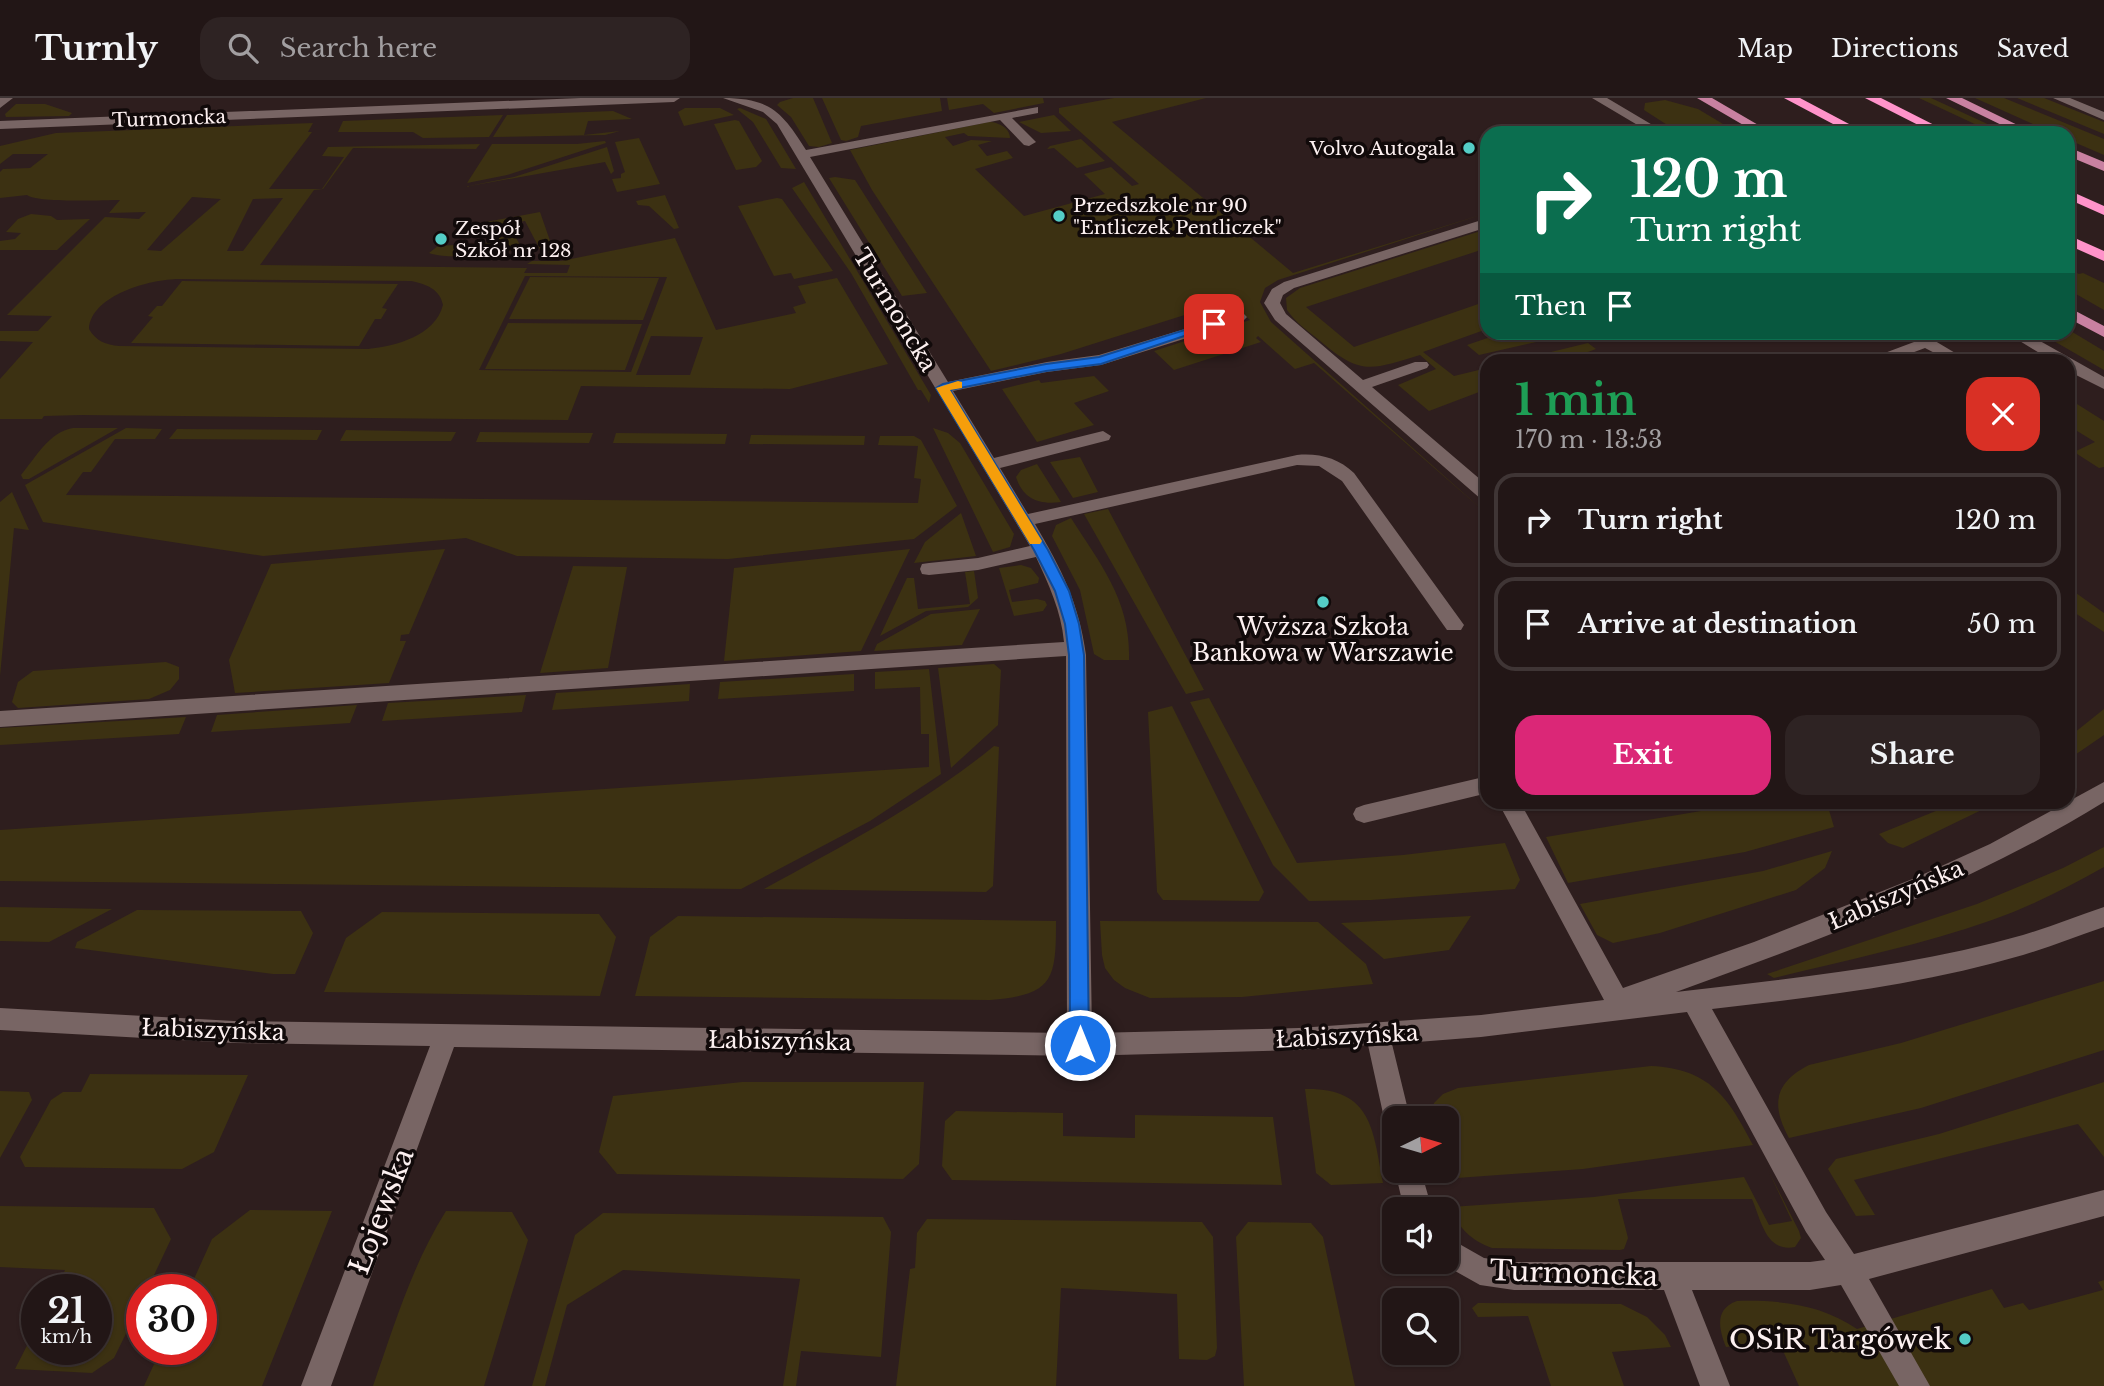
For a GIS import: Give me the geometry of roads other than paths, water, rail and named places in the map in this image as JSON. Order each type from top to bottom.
[{"type":"highway","points":[[1790,98],[1846,126]]},
{"type":"highway","points":[[1871,98],[1929,126]]},
{"type":"highway","points":[[2075,197],[2104,211]]},
{"type":"highway","points":[[2075,242],[2104,257]]},
{"type":"main road","points":[[1703,98],[1753,126]]},
{"type":"main road","points":[[1952,98],[2013,126]]},
{"type":"main road","points":[[2075,154],[2104,167]]},
{"type":"main road","points":[[2075,315],[2104,332]]},
{"type":"street","points":[[0,104],[7,98]]},
{"type":"street","name":"Turmoncka","points":[[0,125],[674,98]]},
{"type":"street","name":"Turmoncka","points":[[729,98],[773,113],[782,122],[1041,550],[1062,591],[1072,624],[1075,648],[1080,1045]]},
{"type":"street","points":[[2059,98],[2104,116]]},
{"type":"street","points":[[1606,99],[1649,126]]},
{"type":"street","points":[[801,155],[1034,110]]},
{"type":"street","points":[[1003,116],[1029,142]]},
{"type":"street","points":[[1480,225],[1294,283],[1275,295],[1273,307],[1280,317],[1480,489]]},
{"type":"street","points":[[943,388],[1046,367],[1101,360],[1239,317]]},
{"type":"street","points":[[1920,340],[1947,354]]},
{"type":"street","points":[[2025,340],[2050,354]]},
{"type":"street","points":[[1896,354],[1925,343]]},
{"type":"street","points":[[1360,386],[1421,365]]},
{"type":"street","points":[[2075,368],[2104,384]]},
{"type":"street","points":[[989,464],[1103,436]]},
{"type":"street","points":[[1023,521],[1112,499],[1297,460],[1320,460],[1336,466],[1348,477],[1454,625]]},
{"type":"street","points":[[929,569],[986,562],[1041,550]]},
{"type":"street","points":[[0,719],[1075,648]]},
{"type":"street","points":[[1364,814],[1480,786]]},
{"type":"street","name":"Łabiszyńska","points":[[1560,1017],[1617,1001],[1782,942],[1908,892],[1984,858],[2060,819],[2104,791]]},
{"type":"street","points":[[1513,809],[1617,1001]]},
{"type":"street","name":"Łabiszyńska","points":[[0,1019],[234,1032],[1080,1045],[1213,1043],[1378,1035],[1560,1017],[1831,984],[1957,961],[2023,945],[2104,916]]},
{"type":"street","points":[[1694,1001],[1816,1222],[1848,1270],[1915,1386]]},
{"type":"street","points":[[1378,1035],[1394,1106]]},
{"type":"street","name":"Łojewska","points":[[316,1386],[446,1036]]},
{"type":"street","points":[[1673,1277],[1795,1277],[1848,1270],[2104,1203]]},
{"type":"street","name":"Turmoncka","points":[[1459,1258],[1480,1271],[1497,1275],[1673,1277],[1715,1386]]},
{"type":"place","name":"Volvo Autogala","points":[[1469,148]]},
{"type":"place","name":"Przedszkole nr 90 \"Entliczek Pentliczek\"","points":[[1059,216]]},
{"type":"place","name":"Zespół Szkół nr 128","points":[[441,239]]},
{"type":"place","name":"Wyższa Szkoła Bankowa w Warszawie","points":[[1323,602]]},
{"type":"place","name":"OSiR Targówek","points":[[1965,1339]]}]
